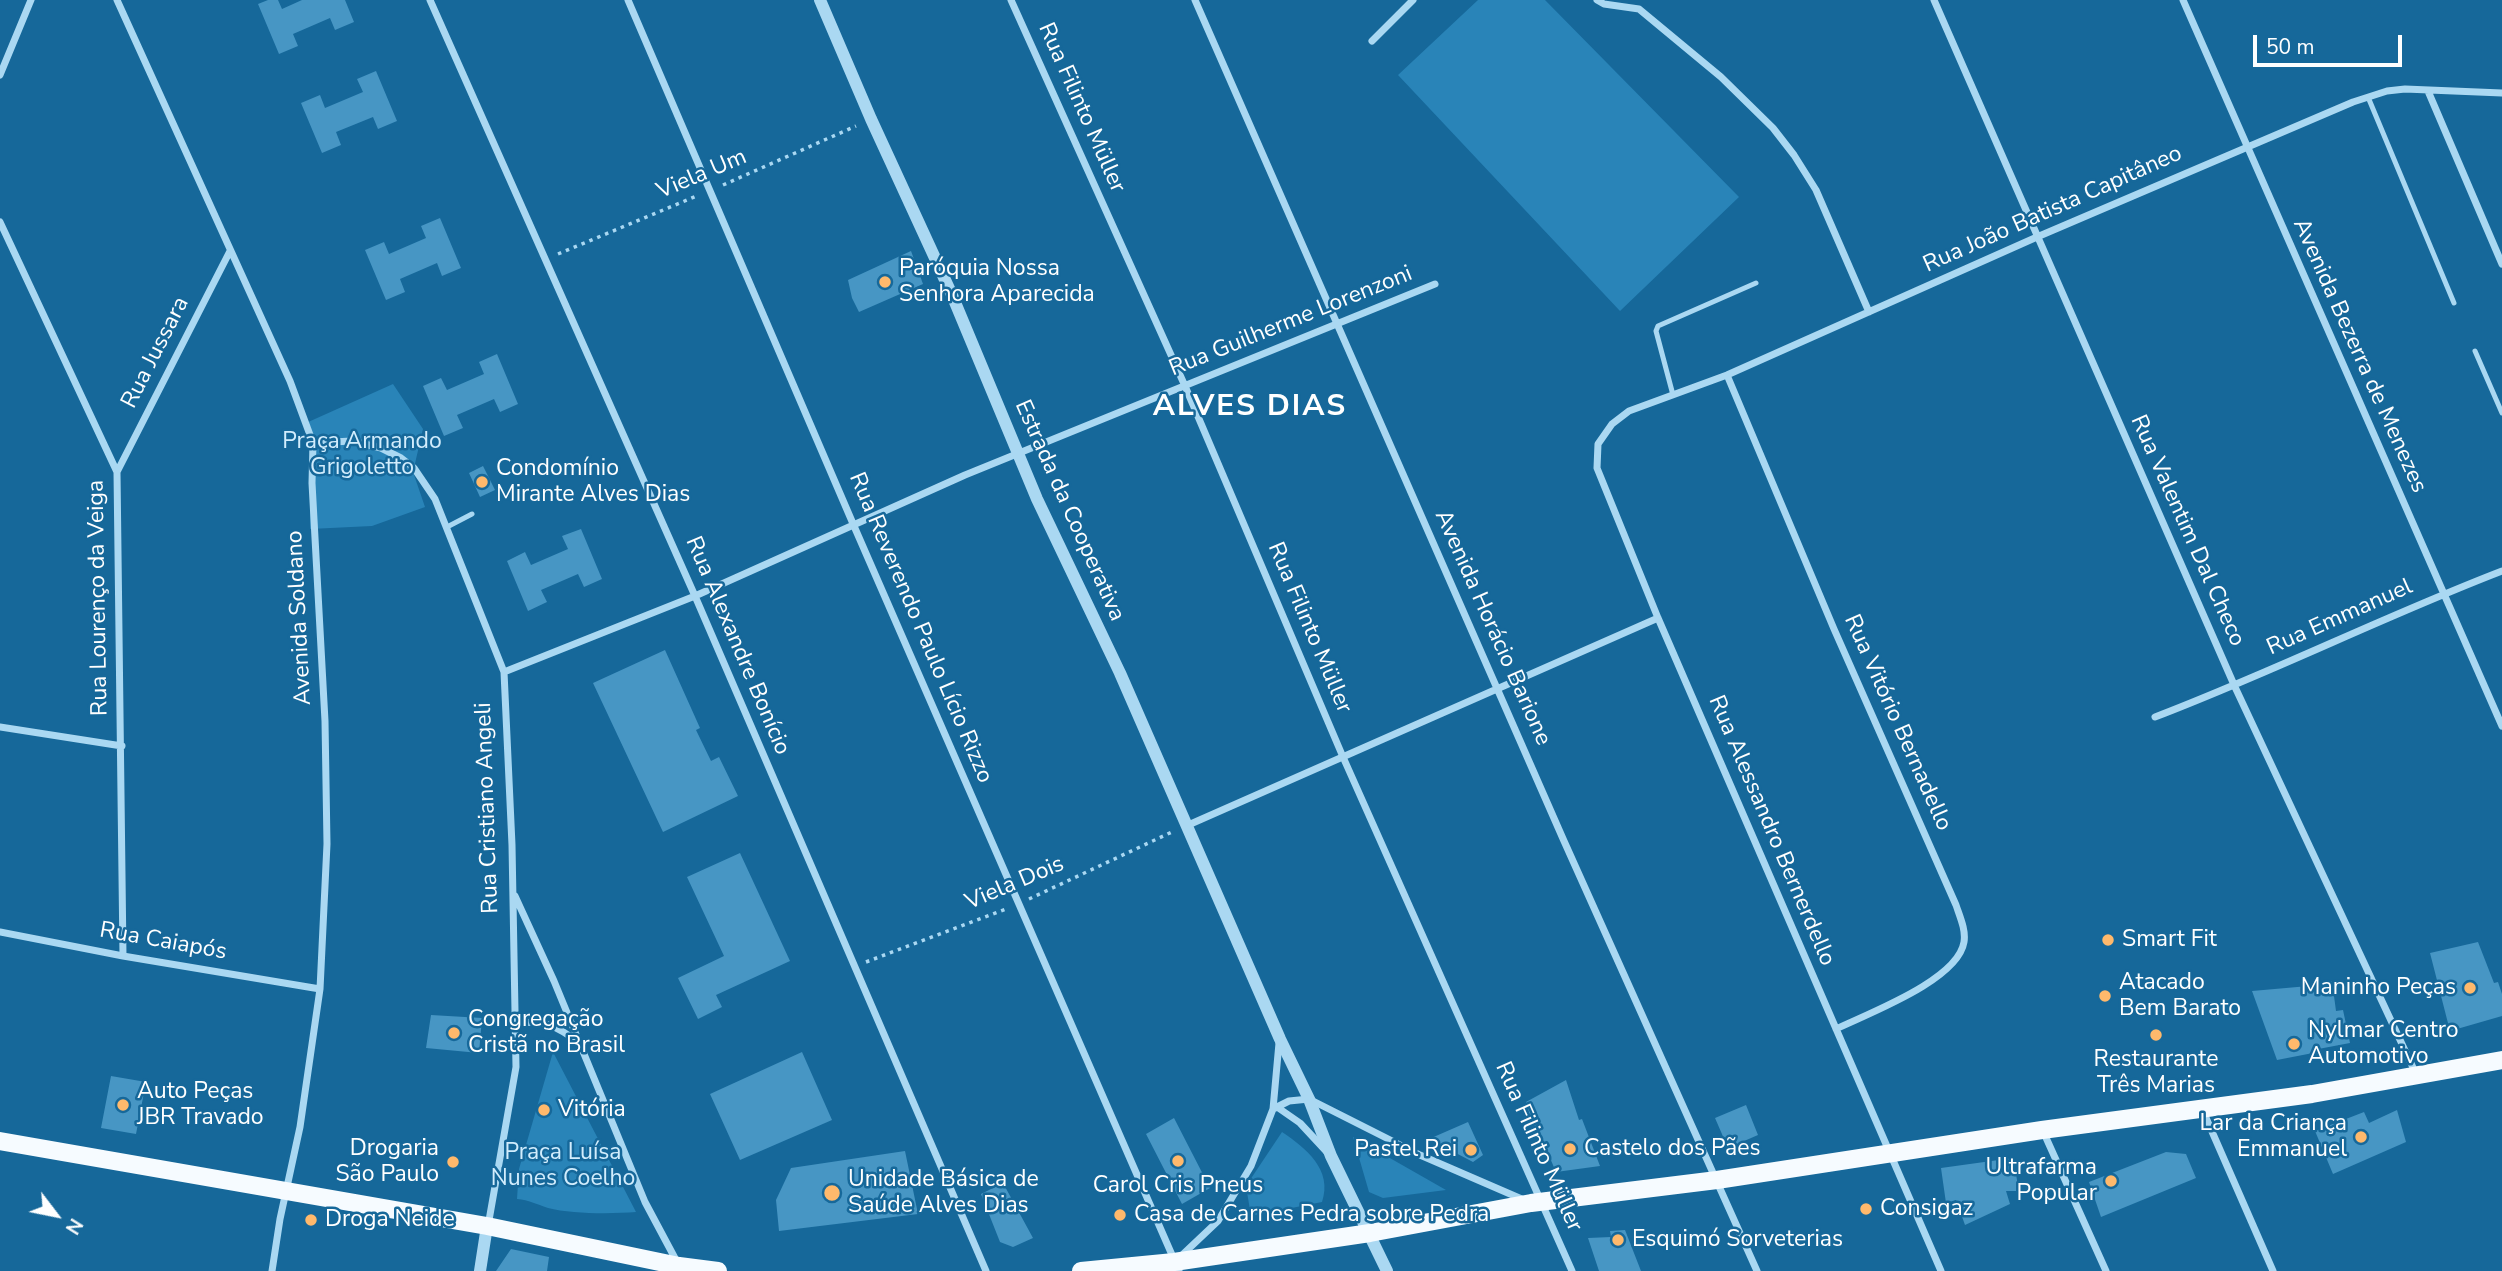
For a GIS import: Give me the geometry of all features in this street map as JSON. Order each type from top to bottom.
[{"type":"main road","points":[[1081,1271],[1177,1267],[1536,1203],[1717,1180],[2042,1130],[2312,1094],[2502,1060]]},
{"type":"main road","points":[[0,1141],[487,1226],[680,1266],[718,1271]]},
{"type":"street","points":[[0,75],[31,0]]},
{"type":"street","name":"Avenida Soldano","points":[[117,0],[290,381],[313,443],[325,721],[327,844],[320,989],[302,1115],[272,1271]]},
{"type":"street","name":"Rua Alexandre Bonício","points":[[430,0],[695,596],[986,1271]]},
{"type":"street","name":"Rua Reverendo Paulo Lício Rizzo","points":[[628,0],[1177,1267]]},
{"type":"street","name":"Estrada da Cooperativa","points":[[820,0],[952,295],[1037,499],[1120,673],[1280,1039],[1309,1099],[1331,1156],[1387,1271]]},
{"type":"street","name":"Rua Filinto Müller","points":[[1011,0],[1185,386],[1536,1203],[1572,1271]]},
{"type":"street","name":"Avenida Horácio Barione","points":[[1195,0],[1570,854],[1757,1271]]},
{"type":"street","points":[[1372,41],[1413,0]]},
{"type":"street","points":[[1597,0],[1604,4],[1639,9],[1747,101],[1773,128],[1816,190],[1869,312]]},
{"type":"street","points":[[1639,9],[1642,0]]},
{"type":"street","name":"Rua Valentim Dal Checo","points":[[1934,0],[2235,687],[2416,1074]]},
{"type":"street","name":"Avenida Bezerra de Menezes","points":[[2183,0],[2502,726]]},
{"type":"street","name":"Rua João Batista Capitâneo","points":[[1629,411],[1727,375],[2037,237],[2368,97],[2405,89],[2502,93]]},
{"type":"street","points":[[2428,91],[2502,264]]},
{"type":"street","name":"Rua Lourenço da Veiga","points":[[0,222],[117,472],[123,956]]},
{"type":"street","name":"Rua Jussara","points":[[117,472],[230,251]]},
{"type":"street","name":"Rua Guilherme Lorenzoni","points":[[504,672],[695,596],[965,475],[1435,284]]},
{"type":"street","name":"Rua Vitório Bernadello","points":[[1727,375],[1964,929],[1960,955],[1952,966],[1935,980],[1836,1029]]},
{"type":"street","name":"Rua Alessandro Bernerdello","points":[[1629,411],[1612,424],[1598,444],[1597,468],[1658,618],[1941,1271]]},
{"type":"street","name":"Rua Cristiano Angeli","points":[[313,443],[352,441],[381,448],[414,468],[435,499],[504,672],[513,892],[516,1067],[480,1271]]},
{"type":"street","name":"Rua Emmanuel","points":[[2155,716],[2235,687],[2502,570]]},
{"type":"street","points":[[1186,826],[1658,618]]},
{"type":"street","points":[[0,727],[122,747]]},
{"type":"street","points":[[513,892],[554,981],[645,1202],[680,1266]]},
{"type":"street","name":"Rua Caiapós","points":[[0,932],[320,989]]},
{"type":"street","points":[[516,1024],[536,1021],[548,1024],[579,1044]]},
{"type":"street","name":"Estrada da Cooperativa","points":[[1280,1039],[1275,1108],[1300,1123],[1331,1156]]},
{"type":"street","points":[[1177,1267],[1218,1221],[1251,1167],[1275,1108],[1289,1101],[1309,1099],[1420,1155],[1536,1203]]},
{"type":"street","points":[[2202,1109],[2273,1271]]},
{"type":"street","points":[[2042,1130],[2106,1271]]},
{"type":"lane","points":[[2368,97],[2454,303]]},
{"type":"lane","points":[[1674,395],[1656,331],[1658,326],[1756,283]]},
{"type":"lane","points":[[2475,351],[2502,414]]},
{"type":"lane","points":[[447,527],[472,514]]},
{"type":"path","name":"Viela Um","points":[[545,259],[712,190],[871,119]]},
{"type":"path","name":"Viela Dois","points":[[854,966],[1019,904],[1186,826]]},
{"type":"green space","points":[[1478,0],[1545,0],[1739,197],[1620,311],[1398,75]]},
{"type":"green space","name":"Praça Armando Grigoletto","points":[[393,384],[423,429],[413,472],[425,507],[372,526],[310,529],[310,457],[306,423]]},
{"type":"green space","name":"Praça Luísa Nunes Coelho","points":[[553,1052],[636,1212],[568,1211],[517,1199],[519,1169]]},
{"type":"green space","points":[[1282,1132],[1300,1145],[1321,1170],[1324,1180],[1322,1202],[1251,1216],[1246,1186]]},
{"type":"green space","points":[[1353,1137],[1446,1190],[1383,1198],[1369,1192]]},
{"type":"building","points":[[278,0],[282,9],[302,0],[345,0],[354,22],[335,30],[330,18],[293,34],[298,46],[279,54],[258,4]]},
{"type":"building","points":[[376,71],[397,121],[378,129],[373,117],[336,132],[341,145],[322,153],[301,103],[320,95],[325,108],[363,92],[357,79]]},
{"type":"building","points":[[440,218],[461,268],[442,276],[437,263],[400,279],[405,292],[386,300],[365,250],[384,242],[389,254],[426,238],[421,226]]},
{"type":"building","name":"Paróquia Nossa Senhora Aparecida","points":[[911,251],[923,284],[859,312],[848,280]]},
{"type":"building","points":[[497,354],[518,404],[500,412],[494,399],[457,415],[463,428],[444,436],[423,386],[441,378],[447,390],[484,374],[479,362]]},
{"type":"building","name":"Condomínio Mirante Alves Dias","points":[[483,466],[495,490],[480,497],[469,473]]},
{"type":"building","points":[[581,529],[602,579],[584,587],[578,574],[541,590],[547,602],[528,611],[507,561],[525,552],[531,565],[568,549],[562,536]]},
{"type":"building","points":[[665,650],[700,728],[696,730],[711,761],[719,757],[738,796],[663,832],[593,683]]},
{"type":"building","points":[[740,853],[790,961],[716,995],[722,1007],[698,1019],[678,978],[724,956],[687,877]]},
{"type":"building","name":"Maninho Peças","points":[[2478,942],[2494,983],[2498,982],[2502,994],[2502,1016],[2450,1031],[2430,953]]},
{"type":"building","points":[[2332,981],[2336,1011],[2343,1010],[2350,1043],[2277,1060],[2252,991],[2320,985]]},
{"type":"building","name":"Congregação Cristã no Brasil","points":[[431,1015],[482,1018],[479,1053],[426,1048]]},
{"type":"building","points":[[802,1052],[832,1120],[740,1160],[710,1094]]},
{"type":"building","name":"Auto Peças JBR Travado","points":[[111,1076],[146,1082],[136,1134],[101,1128]]},
{"type":"building","points":[[1566,1080],[1579,1120],[1582,1119],[1600,1166],[1556,1172],[1538,1130],[1534,1131],[1526,1102]]},
{"type":"building","points":[[1746,1105],[1758,1135],[1728,1148],[1715,1118]]},
{"type":"building","name":"Lar da Criança Emmanuel","points":[[2397,1110],[2406,1142],[2333,1174],[2315,1131],[2364,1112],[2369,1123]]},
{"type":"building","name":"Carol Cris Pneus","points":[[1174,1118],[1210,1188],[1182,1204],[1146,1134]]},
{"type":"building","points":[[1468,1122],[1483,1155],[1473,1162],[1429,1139]]},
{"type":"building","points":[[905,1151],[918,1214],[779,1231],[776,1200],[791,1168]]},
{"type":"building","points":[[2166,1152],[2186,1154],[2196,1178],[2101,1217],[2089,1182]]},
{"type":"building","points":[[2013,1158],[2019,1191],[2006,1191],[2010,1204],[1965,1225],[1956,1200],[1946,1203],[1941,1168]]},
{"type":"building","points":[[1003,1183],[1033,1238],[1013,1247],[1000,1242],[981,1194]]},
{"type":"building","points":[[1625,1230],[1641,1271],[1599,1271],[1588,1238],[1611,1237],[1610,1231]]},
{"type":"building","points":[[511,1249],[549,1257],[547,1271],[496,1271]]},
{"type":"place","name":"Paróquia Nossa Senhora Aparecida","points":[[885,282]]},
{"type":"place","name":"Condomínio Mirante Alves Dias","points":[[482,482]]},
{"type":"place","name":"Smart Fit","points":[[2108,940]]},
{"type":"place","name":"Maninho Peças","points":[[2470,988]]},
{"type":"place","name":"Atacado Bem Barato","points":[[2105,996]]},
{"type":"place","name":"Congregação Cristã no Brasil","points":[[454,1033]]},
{"type":"place","name":"Restaurante Três Marias","points":[[2156,1035]]},
{"type":"place","name":"Nylmar Centro Automotivo","points":[[2294,1044]]},
{"type":"place","name":"Auto Peças JBR Travado","points":[[123,1105]]},
{"type":"place","name":"Vitória","points":[[544,1110]]},
{"type":"place","name":"Lar da Criança Emmanuel","points":[[2361,1137]]},
{"type":"place","name":"Castelo dos Pães","points":[[1570,1149]]},
{"type":"place","name":"Pastel Rei","points":[[1471,1150]]},
{"type":"place","name":"Carol Cris Pneus","points":[[1178,1161]]},
{"type":"place","name":"Drogaria São Paulo","points":[[453,1162]]},
{"type":"place","name":"Ultrafarma Popular","points":[[2111,1181]]},
{"type":"place","name":"Unidade Básica de Saúde Alves Dias","points":[[832,1193]]},
{"type":"place","name":"Consigaz","points":[[1866,1209]]},
{"type":"place","name":"Casa de Carnes Pedra sobre Pedra","points":[[1120,1215]]},
{"type":"place","name":"Droga Neide","points":[[311,1220]]},
{"type":"place","name":"Esquimó Sorveterias","points":[[1618,1240]]},
{"type":"district","name":"ALVES DIAS","points":[[1250,408]]}]
